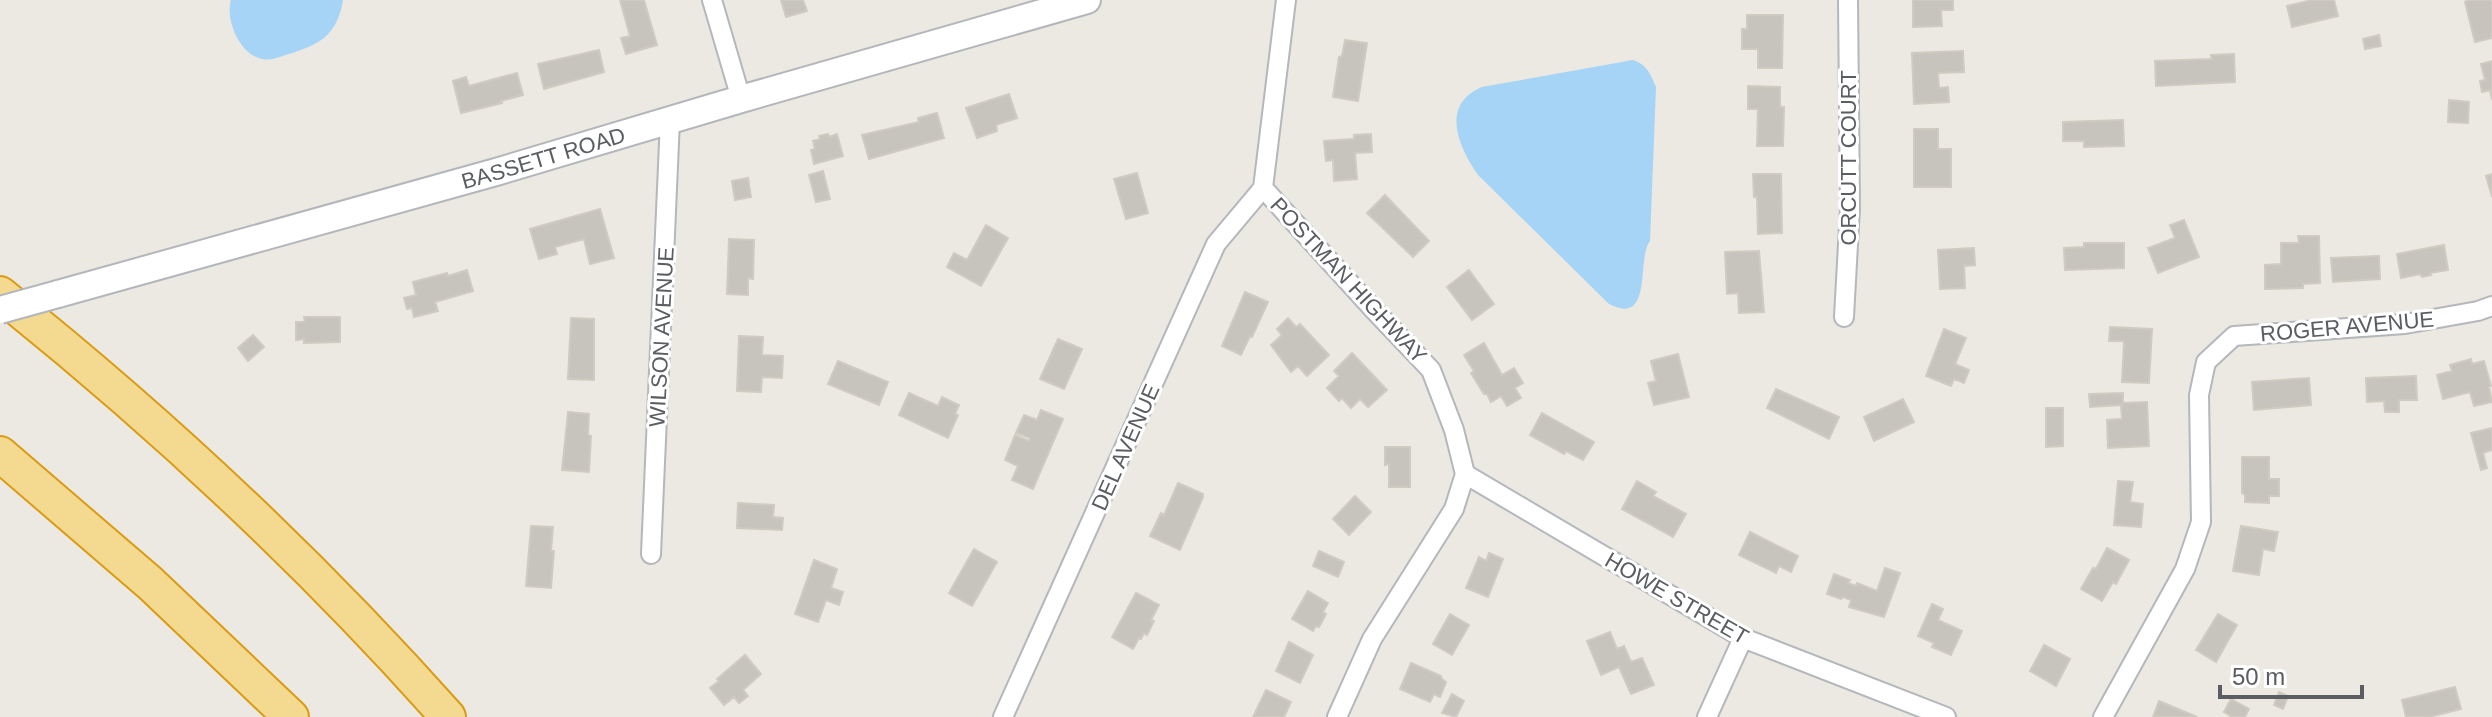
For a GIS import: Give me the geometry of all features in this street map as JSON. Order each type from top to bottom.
[{"type":"highway","points":[[0,294],[118,393],[259,520],[353,614],[448,717]]},
{"type":"highway","points":[[0,454],[150,583],[291,717]]},
{"type":"street","points":[[712,0],[741,99]]},
{"type":"street","name":"BASSETT ROAD","points":[[0,310],[337,218],[1087,0]]},
{"type":"street","name":"POSTMAN HIGHWAY","points":[[1286,0],[1263,188],[1431,370],[1454,430],[1465,474]]},
{"type":"street","name":"ORCUTT COURT","points":[[1844,317],[1850,208],[1848,0]]},
{"type":"street","name":"WILSON AVENUE","points":[[651,554],[670,120]]},
{"type":"street","name":"DEL AVENUE","points":[[1003,717],[1216,244],[1263,188]]},
{"type":"street","name":"ROGER AVENUE","points":[[2103,717],[2185,569],[2201,522],[2199,395],[2206,362],[2234,336],[2405,324],[2492,306]]},
{"type":"street","points":[[1337,717],[1372,639],[1454,509],[1465,474]]},
{"type":"street","name":"HOWE STREET","points":[[1465,474],[1743,638],[1946,717]]},
{"type":"street","points":[[1707,717],[1743,638]]},
{"type":"water","points":[[231,0],[343,0],[337,22],[319,42],[278,58],[266,59],[252,55],[235,34],[230,16]]},
{"type":"water","points":[[1633,60],[1648,70],[1656,87],[1650,241],[1638,299],[1632,306],[1623,309],[1609,304],[1478,175],[1459,139],[1457,115],[1469,95],[1482,87]]},
{"type":"building","points":[[620,0],[644,0],[657,45],[626,54],[621,38],[630,36]]},
{"type":"building","points":[[781,0],[803,0],[807,11],[786,17]]},
{"type":"building","points":[[1913,0],[1953,0],[1953,10],[1941,10],[1942,26],[1913,27]]},
{"type":"building","points":[[2312,0],[2334,0],[2338,16],[2292,27],[2287,6]]},
{"type":"building","points":[[2492,0],[2492,38],[2475,42],[2465,2]]},
{"type":"building","points":[[1747,15],[1783,15],[1782,68],[1758,68],[1758,49],[1742,49],[1742,29],[1747,29]]},
{"type":"building","points":[[2379,35],[2381,46],[2365,49],[2363,39]]},
{"type":"building","points":[[1345,40],[1367,43],[1358,101],[1333,97]]},
{"type":"building","points":[[599,50],[604,72],[544,89],[538,64]]},
{"type":"building","points":[[1963,51],[1964,72],[1938,73],[1939,88],[1948,87],[1949,102],[1914,104],[1912,53]]},
{"type":"building","points":[[2234,54],[2235,82],[2156,86],[2155,61],[2212,59],[2211,55]]},
{"type":"building","points":[[2492,61],[2492,100],[2490,90],[2482,92],[2480,81],[2485,80],[2481,64]]},
{"type":"building","points":[[517,73],[523,95],[461,113],[453,81],[466,77],[469,86]]},
{"type":"building","points":[[1748,86],[1780,87],[1780,107],[1784,107],[1783,146],[1757,146],[1758,109],[1748,109]]},
{"type":"building","points":[[1009,94],[1017,118],[996,125],[997,131],[977,138],[966,108]]},
{"type":"building","points":[[2449,100],[2469,102],[2468,123],[2448,122]]},
{"type":"building","points":[[937,113],[944,138],[869,159],[862,135],[919,122],[918,118]]},
{"type":"building","points":[[2123,120],[2124,146],[2084,147],[2084,141],[2063,141],[2063,122]]},
{"type":"building","points":[[1914,129],[1938,129],[1938,149],[1951,149],[1951,187],[1914,187]]},
{"type":"building","points":[[828,134],[829,137],[837,134],[843,156],[814,164],[813,141]]},
{"type":"building","points":[[1371,134],[1372,152],[1355,153],[1357,179],[1334,181],[1333,160],[1326,161],[1324,141],[1354,139],[1354,135]]},
{"type":"building","points":[[823,171],[830,199],[816,202],[809,175]]},
{"type":"building","points":[[1137,173],[1148,213],[1126,219],[1114,179]]},
{"type":"building","points":[[1753,174],[1781,174],[1782,233],[1758,234]]},
{"type":"building","points":[[2492,174],[2492,197],[2486,176]]},
{"type":"building","points":[[748,178],[751,197],[735,200],[732,181]]},
{"type":"building","points":[[1385,195],[1429,241],[1413,257],[1367,213]]},
{"type":"building","points":[[600,209],[614,258],[590,264],[584,239],[555,247],[557,254],[539,259],[530,229]]},
{"type":"building","points":[[2184,220],[2199,257],[2158,273],[2148,248],[2175,238],[2170,225]]},
{"type":"building","points":[[986,225],[1008,238],[981,286],[947,267],[954,253],[967,260]]},
{"type":"building","points":[[2298,236],[2319,236],[2320,283],[2303,284],[2303,288],[2265,289],[2265,265],[2281,264],[2281,243],[2299,243]]},
{"type":"building","points":[[729,239],[754,240],[753,279],[748,278],[748,295],[727,294]]},
{"type":"building","points":[[2084,243],[2124,243],[2124,268],[2065,270],[2064,248],[2084,247]]},
{"type":"building","points":[[2444,245],[2448,270],[2422,277],[2420,274],[2401,278],[2397,254]]},
{"type":"building","points":[[1974,248],[1975,265],[1964,266],[1965,288],[1940,289],[1938,250]]},
{"type":"building","points":[[1759,251],[1764,312],[1739,313],[1738,293],[1727,294],[1725,252]]},
{"type":"building","points":[[2379,256],[2380,279],[2333,282],[2331,258]]},
{"type":"building","points":[[467,270],[473,291],[435,302],[438,311],[414,317],[412,308],[407,309],[404,298],[416,295],[413,282]]},
{"type":"building","points":[[1469,270],[1494,304],[1472,320],[1447,287]]},
{"type":"building","points":[[1245,292],[1268,302],[1241,355],[1222,346]]},
{"type":"building","points":[[304,317],[340,317],[340,342],[304,343],[304,339],[296,340],[296,322],[305,322]]},
{"type":"building","points":[[571,318],[594,319],[594,380],[568,379]]},
{"type":"building","points":[[1288,318],[1296,327],[1300,324],[1329,355],[1307,376],[1298,366],[1291,372],[1271,345],[1282,335],[1277,329]]},
{"type":"building","points":[[2110,327],[2152,329],[2149,383],[2122,382],[2124,341],[2109,341]]},
{"type":"building","points":[[1944,329],[1966,338],[1955,364],[1969,370],[1964,383],[1954,379],[1951,386],[1926,376]]},
{"type":"building","points":[[253,335],[264,347],[248,361],[238,348]]},
{"type":"building","points":[[739,336],[763,337],[762,355],[783,356],[782,378],[762,377],[761,392],[737,391]]},
{"type":"building","points":[[1058,339],[1082,349],[1064,389],[1040,379]]},
{"type":"building","points":[[1484,343],[1502,375],[1514,368],[1523,383],[1515,388],[1521,398],[1507,406],[1501,396],[1491,402],[1484,394],[1464,355]]},
{"type":"building","points":[[1352,353],[1387,390],[1368,407],[1360,399],[1351,408],[1327,388],[1339,376],[1334,371]]},
{"type":"building","points":[[1678,354],[1689,397],[1654,405],[1648,383],[1656,381],[1651,361]]},
{"type":"building","points":[[2471,359],[2472,364],[2484,361],[2492,402],[2474,406],[2470,392],[2443,399],[2437,375],[2452,371],[2450,365]]},
{"type":"building","points":[[838,361],[888,382],[879,405],[828,384]]},
{"type":"building","points":[[2416,376],[2417,400],[2399,400],[2399,412],[2385,412],[2384,401],[2367,402],[2366,378]]},
{"type":"building","points":[[2309,378],[2311,405],[2254,410],[2252,382]]},
{"type":"building","points":[[1776,389],[1839,417],[1829,439],[1767,408]]},
{"type":"building","points":[[909,393],[938,406],[942,397],[959,405],[948,438],[899,415]]},
{"type":"building","points":[[2123,393],[2123,403],[2147,402],[2149,446],[2108,448],[2107,420],[2122,419],[2121,405],[2090,407],[2089,394]]},
{"type":"building","points":[[1903,399],[1914,422],[1874,441],[1864,417]]},
{"type":"building","points":[[2046,408],[2063,408],[2063,446],[2046,447]]},
{"type":"building","points":[[1041,410],[1063,419],[1033,489],[1012,480],[1018,466],[1005,460],[1015,435],[1029,441],[1030,438],[1016,433],[1024,415],[1037,420]]},
{"type":"building","points":[[568,412],[589,414],[589,472],[562,470]]},
{"type":"building","points":[[1542,413],[1594,442],[1583,460],[1566,451],[1564,454],[1530,435]]},
{"type":"building","points":[[2492,428],[2492,450],[2483,453],[2487,468],[2481,470],[2471,433]]},
{"type":"building","points":[[1385,447],[1410,447],[1410,487],[1389,487]]},
{"type":"building","points":[[2242,457],[2269,457],[2269,479],[2279,479],[2279,496],[2269,496],[2269,503],[2245,502]]},
{"type":"building","points":[[1637,481],[1656,492],[1653,496],[1686,514],[1673,537],[1622,509]]},
{"type":"building","points":[[2118,481],[2133,482],[2130,502],[2143,504],[2141,527],[2114,525]]},
{"type":"building","points":[[1178,483],[1203,494],[1180,550],[1150,536],[1161,513],[1164,515]]},
{"type":"building","points":[[1355,496],[1371,512],[1349,535],[1333,519]]},
{"type":"building","points":[[738,503],[774,505],[773,517],[783,518],[782,530],[737,528]]},
{"type":"building","points":[[531,526],[553,527],[551,588],[526,586]]},
{"type":"building","points":[[2241,526],[2278,532],[2274,551],[2263,549],[2259,575],[2233,571]]},
{"type":"building","points":[[1750,532],[1798,556],[1791,572],[1779,566],[1776,573],[1739,555]]},
{"type":"building","points":[[2107,548],[2129,560],[2102,601],[2081,589]]},
{"type":"building","points":[[974,549],[997,562],[972,606],[949,593]]},
{"type":"building","points":[[1319,551],[1344,562],[1338,577],[1313,566]]},
{"type":"building","points":[[1489,553],[1503,559],[1488,597],[1466,588],[1479,557],[1486,561]]},
{"type":"building","points":[[814,560],[837,569],[831,588],[843,592],[839,605],[826,600],[818,622],[795,614]]},
{"type":"building","points":[[1885,568],[1900,573],[1884,617],[1849,607],[1851,600],[1827,594],[1834,574],[1850,580],[1848,583],[1877,591]]},
{"type":"building","points":[[1308,591],[1328,603],[1323,612],[1326,614],[1313,631],[1292,619]]},
{"type":"building","points":[[1136,593],[1159,605],[1147,635],[1144,633],[1139,638],[1133,649],[1112,637]]},
{"type":"building","points":[[1932,604],[1943,609],[1938,620],[1962,631],[1951,655],[1932,647],[1934,643],[1918,636]]},
{"type":"building","points":[[1450,614],[1469,625],[1452,655],[1433,644]]},
{"type":"building","points":[[2218,614],[2237,625],[2216,662],[2196,650]]},
{"type":"building","points":[[1610,632],[1617,649],[1624,646],[1631,662],[1642,658],[1654,685],[1631,694],[1619,667],[1601,675],[1587,641]]},
{"type":"building","points":[[1289,642],[1313,655],[1300,683],[1276,671]]},
{"type":"building","points":[[2044,645],[2070,659],[2056,686],[2030,671]]},
{"type":"building","points":[[745,655],[761,674],[743,690],[748,696],[739,703],[734,697],[724,705],[710,688]]},
{"type":"building","points":[[1411,663],[1441,676],[1446,682],[1440,697],[1434,694],[1430,702],[1400,689]]},
{"type":"building","points":[[2455,687],[2461,709],[2429,717],[2406,717],[2402,700]]},
{"type":"building","points":[[1266,690],[1291,702],[1284,717],[1253,717]]},
{"type":"building","points":[[2279,692],[2288,696],[2283,709],[2274,705]]},
{"type":"building","points":[[1452,694],[1464,701],[1456,717],[1442,713]]},
{"type":"building","points":[[2231,699],[2249,709],[2245,717],[2232,717],[2224,712]]},
{"type":"building","points":[[2159,701],[2197,717],[2153,717]]}]
